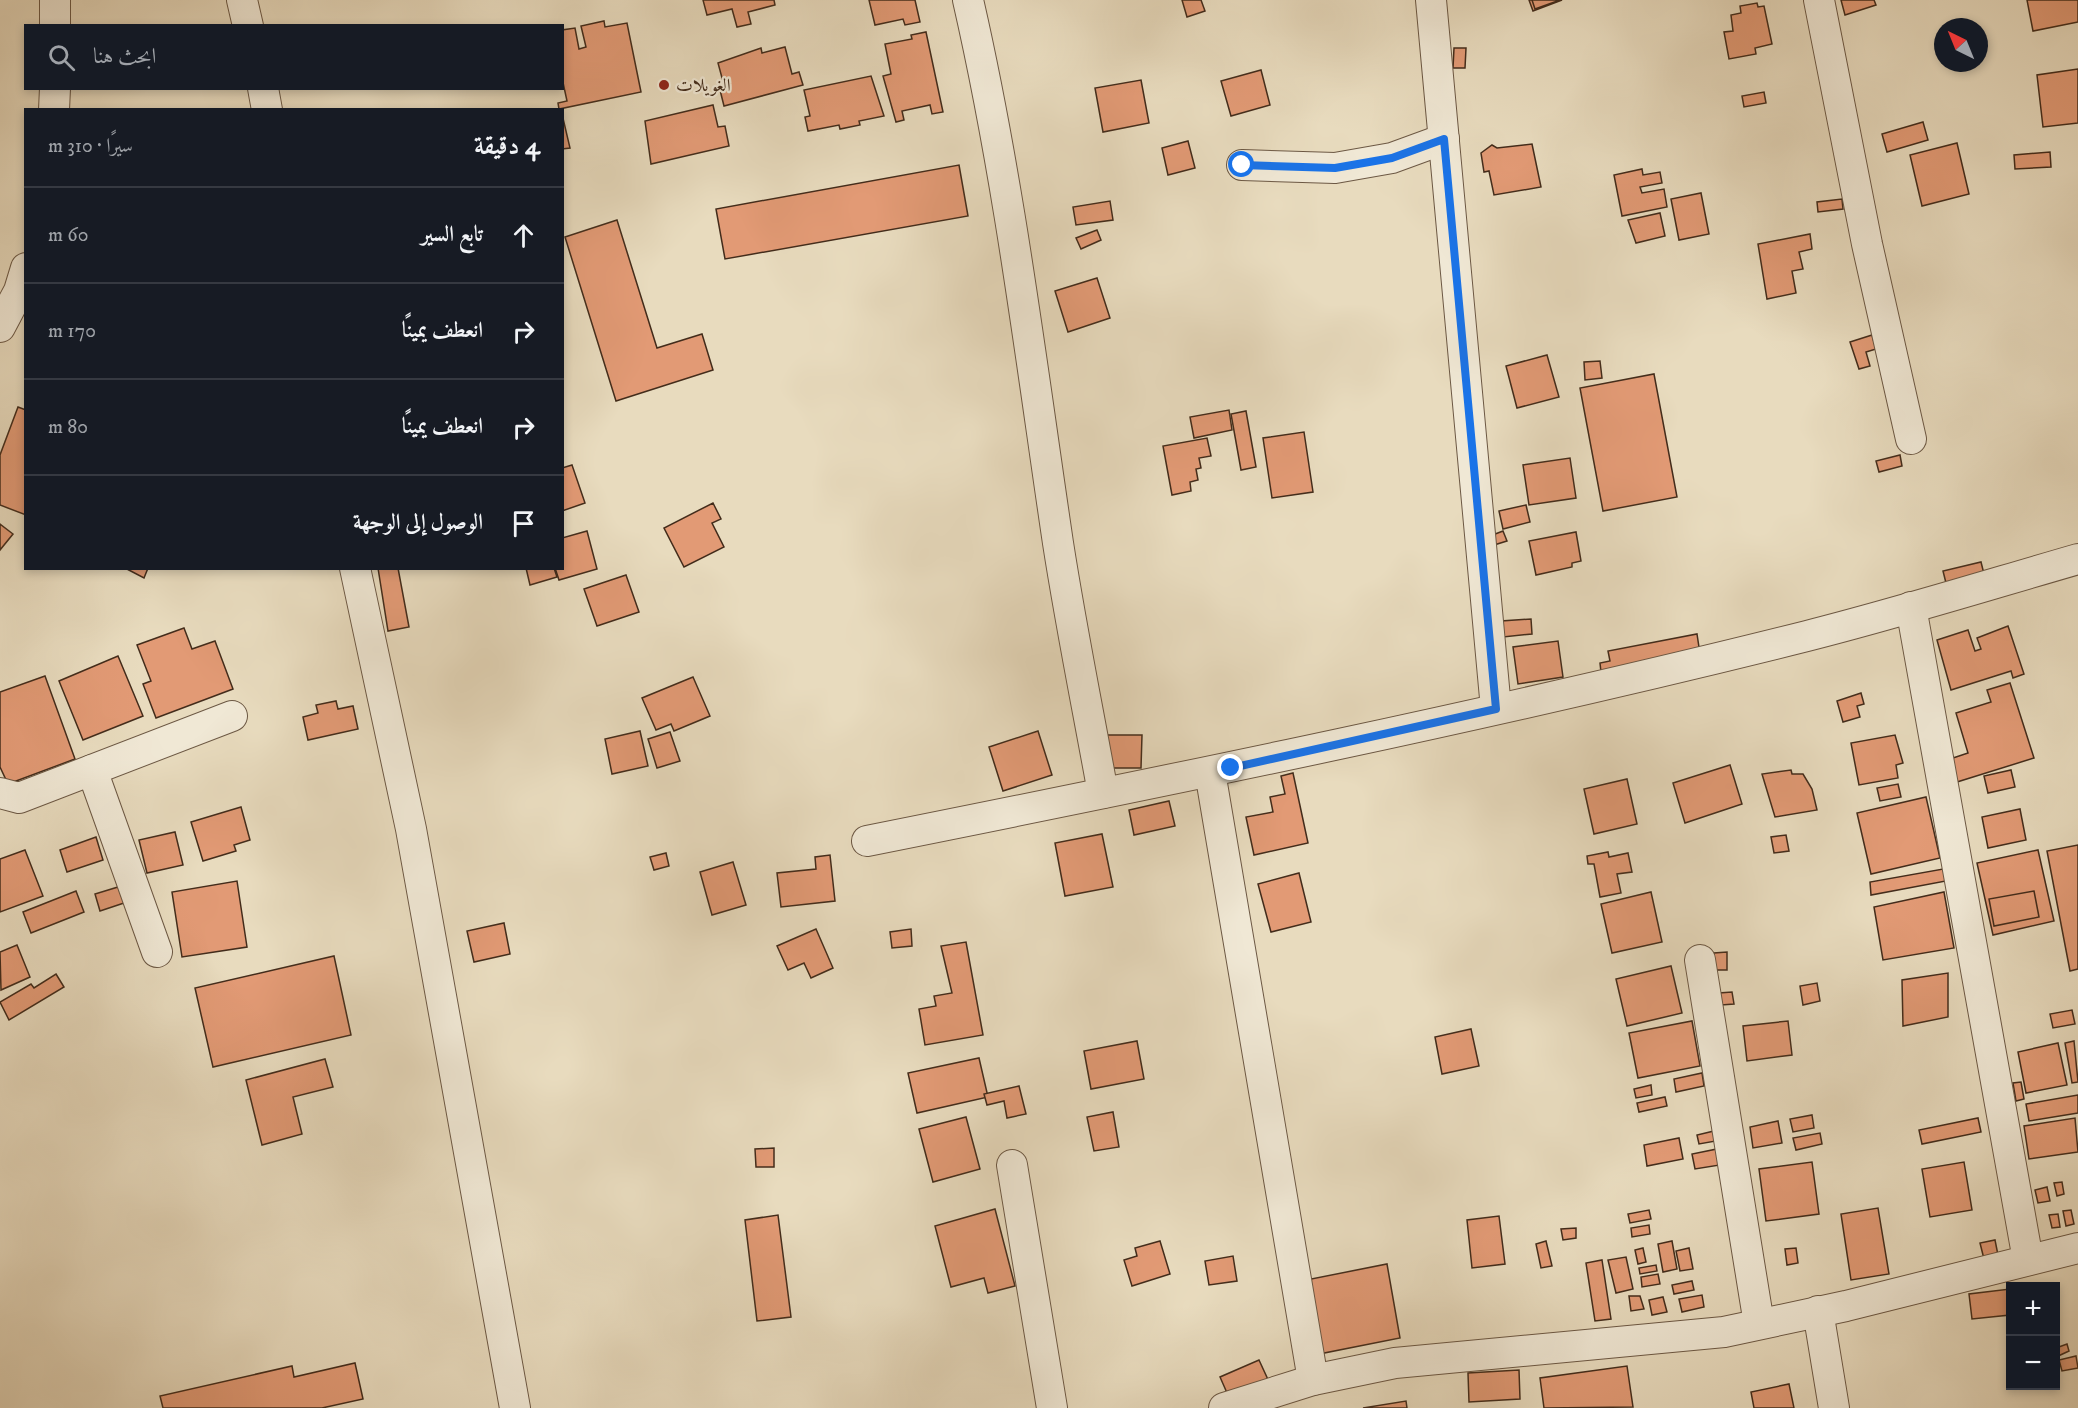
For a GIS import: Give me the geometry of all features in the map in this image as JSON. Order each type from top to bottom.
[{"type":"street","points":[[55,0],[55,24]]},
{"type":"street","points":[[242,0],[248,24]]},
{"type":"street","points":[[968,0],[988,89],[1012,228],[1059,545],[1103,793]]},
{"type":"street","points":[[1431,0],[1496,709]]},
{"type":"street","points":[[1819,0],[1867,244],[1911,439]]},
{"type":"street","points":[[54,108],[56,90]]},
{"type":"street","points":[[262,90],[267,108]]},
{"type":"street","points":[[1242,165],[1335,168],[1392,158],[1444,139]]},
{"type":"street","points":[[0,327],[19,291],[24,275]]},
{"type":"street","points":[[867,841],[1210,772],[1496,709],[1799,638],[2078,559]]},
{"type":"street","points":[[355,570],[413,840],[515,1408]]},
{"type":"street","points":[[1911,607],[2028,1260]]},
{"type":"street","points":[[0,793],[19,798],[232,716]]},
{"type":"street","points":[[92,770],[157,952]]},
{"type":"street","points":[[1210,772],[1313,1380]]},
{"type":"street","points":[[1700,960],[1759,1324]]},
{"type":"street","points":[[1012,1165],[1052,1408]]},
{"type":"street","points":[[1224,1408],[1313,1380],[1395,1363],[1613,1345],[1724,1332],[2078,1248]]},
{"type":"street","points":[[1818,1311],[1834,1408]]},
{"type":"building","points":[[703,0],[774,0],[775,5],[748,12],[751,24],[737,27],[732,9],[707,15]]},
{"type":"building","points":[[869,0],[915,0],[920,22],[905,25],[903,19],[875,25]]},
{"type":"building","points":[[1182,0],[1201,0],[1205,11],[1187,17]]},
{"type":"building","points":[[1529,0],[1562,0],[1533,11]]},
{"type":"building","points":[[1532,0],[1560,0],[1535,9]]},
{"type":"building","points":[[1841,0],[1874,0],[1876,5],[1845,15]]},
{"type":"building","points":[[2027,0],[2078,0],[2078,22],[2033,31]]},
{"type":"building","points":[[1757,3],[1758,7],[1764,6],[1772,44],[1755,48],[1756,54],[1729,59],[1724,32],[1733,31],[1731,15],[1741,13],[1740,6]]},
{"type":"building","points":[[604,21],[605,27],[627,23],[641,92],[559,108],[558,103],[567,101],[564,87],[564,30],[575,28],[579,49],[586,47],[581,26]]},
{"type":"building","points":[[926,32],[943,112],[932,114],[930,105],[902,111],[904,120],[896,122],[883,76],[891,74],[885,44],[912,39],[911,35]]},
{"type":"building","points":[[785,47],[792,74],[799,72],[803,85],[724,106],[720,90],[725,89],[718,63],[761,48],[762,53]]},
{"type":"building","points":[[1454,48],[1466,48],[1465,68],[1453,68]]},
{"type":"building","points":[[2078,69],[2078,123],[2043,127],[2037,75]]},
{"type":"building","points":[[1261,70],[1270,105],[1231,116],[1221,81]]},
{"type":"building","points":[[871,76],[884,116],[859,121],[860,125],[840,129],[839,125],[808,131],[805,117],[810,116],[804,90]]},
{"type":"building","points":[[1141,80],[1149,123],[1103,132],[1095,88]]},
{"type":"building","points":[[1764,92],[1766,103],[1744,107],[1742,96]]},
{"type":"building","points":[[713,105],[718,127],[725,126],[729,146],[651,164],[645,121]]},
{"type":"building","points":[[564,122],[570,148],[564,149]]},
{"type":"building","points":[[1923,122],[1928,140],[1887,152],[1882,134]]},
{"type":"building","points":[[1188,141],[1195,168],[1168,175],[1162,148]]},
{"type":"building","points":[[1957,143],[1969,194],[1922,206],[1910,155]]},
{"type":"building","points":[[1532,144],[1541,187],[1494,195],[1489,171],[1484,172],[1481,153],[1492,145],[1497,148]]},
{"type":"building","points":[[2050,152],[2051,167],[2015,169],[2014,155]]},
{"type":"building","points":[[959,165],[968,216],[725,259],[716,209]]},
{"type":"building","points":[[1642,169],[1643,175],[1660,172],[1662,183],[1640,187],[1642,193],[1664,189],[1667,207],[1622,216],[1614,175]]},
{"type":"building","points":[[1701,193],[1709,234],[1679,240],[1671,199]]},
{"type":"building","points":[[1842,199],[1843,209],[1818,212],[1817,202]]},
{"type":"building","points":[[1110,201],[1113,220],[1076,225],[1073,207]]},
{"type":"building","points":[[1660,213],[1665,236],[1636,243],[1628,220]]},
{"type":"building","points":[[617,220],[657,348],[702,334],[713,370],[616,401],[565,237]]},
{"type":"building","points":[[1097,230],[1101,240],[1081,249],[1076,238]]},
{"type":"building","points":[[1810,234],[1812,249],[1799,252],[1803,269],[1792,271],[1796,293],[1767,299],[1758,244]]},
{"type":"building","points":[[1097,278],[1110,318],[1068,332],[1055,291]]},
{"type":"building","points":[[1872,335],[1876,349],[1866,352],[1870,366],[1859,369],[1850,342]]},
{"type":"building","points":[[1547,355],[1559,397],[1517,408],[1506,366]]},
{"type":"building","points":[[1600,361],[1602,378],[1585,380],[1584,362]]},
{"type":"building","points":[[1654,374],[1677,497],[1603,511],[1580,388]]},
{"type":"building","points":[[18,407],[24,409],[24,514],[0,505],[0,455]]},
{"type":"building","points":[[1229,410],[1232,430],[1194,438],[1190,417]]},
{"type":"building","points":[[1246,411],[1256,467],[1241,470],[1231,414]]},
{"type":"building","points":[[1304,432],[1313,492],[1272,498],[1263,438]]},
{"type":"building","points":[[1207,438],[1211,456],[1199,458],[1201,468],[1196,469],[1198,480],[1190,482],[1191,491],[1172,495],[1163,446]]},
{"type":"building","points":[[1900,455],[1902,466],[1879,472],[1876,461]]},
{"type":"building","points":[[1570,458],[1576,498],[1529,505],[1523,465]]},
{"type":"building","points":[[572,465],[585,503],[564,510],[564,467]]},
{"type":"building","points":[[713,503],[721,519],[712,523],[724,547],[684,567],[664,528]]},
{"type":"building","points":[[1526,505],[1530,522],[1503,529],[1499,511]]},
{"type":"building","points":[[0,524],[13,534],[0,550]]},
{"type":"building","points":[[587,531],[597,569],[559,580],[556,570],[564,570],[564,537]]},
{"type":"building","points":[[1503,531],[1507,541],[1494,545],[1490,536]]},
{"type":"building","points":[[1576,532],[1581,561],[1572,563],[1572,567],[1536,575],[1529,541]]},
{"type":"building","points":[[1981,562],[1984,574],[1946,583],[1943,571]]},
{"type":"building","points":[[129,570],[147,570],[144,578]]},
{"type":"building","points":[[378,570],[398,570],[409,627],[388,631]]},
{"type":"building","points":[[526,570],[555,570],[557,577],[530,585]]},
{"type":"building","points":[[626,575],[639,612],[597,626],[584,589]]},
{"type":"building","points":[[1531,619],[1532,634],[1503,637],[1501,621]]},
{"type":"building","points":[[2008,626],[2024,674],[2013,678],[2011,671],[1951,690],[1937,640],[1968,630],[1975,651],[1981,649],[1977,638]]},
{"type":"building","points":[[184,628],[192,649],[215,641],[233,689],[156,718],[143,684],[151,681],[137,645]]},
{"type":"building","points":[[1697,634],[1700,654],[1601,672],[1600,663],[1610,661],[1608,651]]},
{"type":"building","points":[[1558,641],[1563,677],[1518,684],[1513,647]]},
{"type":"building","points":[[118,656],[143,716],[83,740],[59,681]]},
{"type":"building","points":[[45,676],[75,759],[8,784],[0,767],[0,692]]},
{"type":"building","points":[[693,677],[710,716],[674,731],[671,724],[656,730],[642,698]]},
{"type":"building","points":[[2010,683],[2034,758],[1957,782],[1950,759],[1968,753],[1956,713],[1991,702],[1987,690]]},
{"type":"building","points":[[1861,693],[1864,704],[1857,706],[1860,717],[1843,722],[1837,701]]},
{"type":"building","points":[[336,701],[338,709],[353,706],[358,729],[308,740],[303,717],[318,713],[316,705]]},
{"type":"building","points":[[640,731],[648,766],[612,774],[605,739]]},
{"type":"building","points":[[1038,731],[1052,775],[1003,791],[989,747]]},
{"type":"building","points":[[670,732],[680,761],[657,768],[648,739]]},
{"type":"building","points":[[1105,735],[1142,735],[1141,768],[1104,768]]},
{"type":"building","points":[[1895,735],[1903,763],[1896,765],[1898,778],[1859,785],[1851,743]]},
{"type":"building","points":[[1730,765],[1742,804],[1685,823],[1673,783]]},
{"type":"building","points":[[1791,770],[1792,774],[1803,774],[1812,789],[1817,810],[1775,817],[1762,774]]},
{"type":"building","points":[[2011,770],[2015,787],[1988,793],[1984,776]]},
{"type":"building","points":[[1293,773],[1308,843],[1254,855],[1246,817],[1273,812],[1270,797],[1285,794],[1281,776]]},
{"type":"building","points":[[1627,779],[1637,824],[1594,834],[1584,789]]},
{"type":"building","points":[[1898,784],[1901,797],[1880,801],[1877,788]]},
{"type":"building","points":[[1926,797],[1940,858],[1871,874],[1857,813]]},
{"type":"building","points":[[1169,801],[1175,826],[1134,835],[1129,810]]},
{"type":"building","points":[[241,807],[250,840],[234,845],[236,851],[203,861],[191,822]]},
{"type":"building","points":[[2020,809],[2026,840],[1988,848],[1982,817]]},
{"type":"building","points":[[175,832],[183,865],[147,873],[139,840]]},
{"type":"building","points":[[1102,834],[1113,887],[1065,896],[1055,843]]},
{"type":"building","points":[[1786,835],[1789,851],[1774,853],[1771,837]]},
{"type":"building","points":[[96,837],[103,860],[67,872],[60,850]]},
{"type":"building","points":[[2078,845],[2078,969],[2070,971],[2047,851]]},
{"type":"building","points":[[25,850],[43,896],[0,912],[0,859]]},
{"type":"building","points":[[2038,850],[2054,921],[1993,935],[1977,863]]},
{"type":"building","points":[[1608,852],[1609,857],[1628,853],[1632,872],[1617,874],[1621,893],[1600,897],[1594,864],[1588,864],[1587,856]]},
{"type":"building","points":[[666,853],[669,866],[654,870],[650,857]]},
{"type":"building","points":[[830,855],[835,901],[781,907],[777,873],[816,869],[815,857]]},
{"type":"building","points":[[733,862],[746,905],[712,915],[700,872]]},
{"type":"building","points":[[1943,869],[1946,881],[1871,895],[1870,882]]},
{"type":"building","points":[[1299,873],[1311,922],[1271,932],[1258,884]]},
{"type":"building","points":[[237,881],[247,947],[182,957],[172,892]]},
{"type":"building","points":[[118,887],[124,903],[100,911],[95,894]]},
{"type":"building","points":[[76,891],[84,912],[31,933],[23,912]]},
{"type":"building","points":[[2034,891],[2039,917],[1994,926],[1989,899]]},
{"type":"building","points":[[1651,892],[1662,942],[1612,953],[1601,904]]},
{"type":"building","points":[[1944,892],[1954,948],[1883,960],[1874,907]]},
{"type":"building","points":[[504,923],[510,954],[474,962],[467,931]]},
{"type":"building","points":[[816,929],[833,968],[811,978],[804,963],[788,970],[777,946]]},
{"type":"building","points":[[911,929],[912,946],[892,948],[890,932]]},
{"type":"building","points":[[966,942],[983,1035],[925,1045],[919,1009],[936,1006],[934,996],[952,993],[941,946]]},
{"type":"building","points":[[17,945],[30,977],[1,990],[0,952]]},
{"type":"building","points":[[1727,952],[1727,970],[1714,970],[1714,953]]},
{"type":"building","points":[[334,956],[351,1035],[213,1067],[195,988]]},
{"type":"building","points":[[1671,966],[1682,1013],[1627,1026],[1616,979]]},
{"type":"building","points":[[1948,973],[1948,1017],[1903,1026],[1902,980]]},
{"type":"building","points":[[56,974],[64,987],[9,1020],[0,1002],[31,984],[34,988]]},
{"type":"building","points":[[1817,983],[1820,1001],[1803,1005],[1800,986]]},
{"type":"building","points":[[1732,992],[1734,1004],[1721,1005],[1719,993]]},
{"type":"building","points":[[2072,1010],[2075,1024],[2053,1028],[2050,1014]]},
{"type":"building","points":[[1692,1021],[1700,1066],[1638,1078],[1629,1033]]},
{"type":"building","points":[[1788,1021],[1792,1055],[1747,1061],[1743,1026]]},
{"type":"building","points":[[1471,1029],[1479,1066],[1442,1074],[1435,1037]]},
{"type":"building","points":[[1137,1041],[1144,1079],[1091,1089],[1084,1051]]},
{"type":"building","points":[[2074,1041],[2078,1082],[2072,1083],[2065,1043]]},
{"type":"building","points":[[2058,1043],[2067,1085],[2026,1093],[2018,1052]]},
{"type":"building","points":[[979,1058],[988,1097],[917,1113],[908,1073]]},
{"type":"building","points":[[325,1059],[333,1087],[293,1097],[302,1134],[262,1145],[246,1080]]},
{"type":"building","points":[[1702,1073],[1704,1086],[1676,1092],[1674,1079]]},
{"type":"building","points":[[2021,1082],[2024,1099],[2016,1101],[2013,1083]]},
{"type":"building","points":[[1651,1085],[1652,1095],[1636,1098],[1634,1089]]},
{"type":"building","points":[[1019,1086],[1026,1114],[1007,1118],[1004,1101],[987,1105],[984,1094]]},
{"type":"building","points":[[2078,1095],[2078,1113],[2029,1121],[2026,1104]]},
{"type":"building","points":[[1665,1097],[1667,1106],[1639,1112],[1637,1103]]},
{"type":"building","points":[[1113,1112],[1119,1147],[1094,1151],[1087,1117]]},
{"type":"building","points":[[1812,1115],[1814,1128],[1793,1132],[1790,1119]]},
{"type":"building","points":[[966,1117],[980,1169],[933,1182],[919,1129]]},
{"type":"building","points":[[1978,1118],[1981,1132],[1922,1144],[1919,1130]]},
{"type":"building","points":[[2075,1118],[2078,1152],[2029,1159],[2024,1126]]},
{"type":"building","points":[[1778,1121],[1782,1143],[1753,1148],[1750,1127]]},
{"type":"building","points":[[1714,1131],[1716,1141],[1699,1144],[1697,1135]]},
{"type":"building","points":[[1820,1133],[1822,1144],[1796,1150],[1793,1138]]},
{"type":"building","points":[[1679,1138],[1683,1159],[1647,1166],[1644,1145]]},
{"type":"building","points":[[774,1148],[774,1167],[756,1167],[755,1149]]},
{"type":"building","points":[[1717,1149],[1720,1165],[1695,1169],[1692,1154]]},
{"type":"building","points":[[1812,1162],[1819,1214],[1766,1221],[1759,1169]]},
{"type":"building","points":[[1964,1162],[1972,1210],[1930,1217],[1922,1169]]},
{"type":"building","points":[[2062,1182],[2064,1194],[2057,1196],[2054,1183]]},
{"type":"building","points":[[2047,1187],[2050,1201],[2038,1203],[2035,1190]]},
{"type":"building","points":[[1878,1208],[1889,1274],[1851,1280],[1841,1214]]},
{"type":"building","points":[[995,1209],[1015,1286],[988,1293],[984,1278],[951,1287],[935,1226]]},
{"type":"building","points":[[1649,1210],[1651,1219],[1630,1223],[1628,1214]]},
{"type":"building","points":[[2071,1210],[2074,1224],[2066,1226],[2063,1211]]},
{"type":"building","points":[[2058,1214],[2060,1227],[2052,1228],[2049,1215]]},
{"type":"building","points":[[778,1215],[791,1317],[757,1321],[745,1220]]},
{"type":"building","points":[[1499,1216],[1505,1264],[1472,1268],[1467,1220]]},
{"type":"building","points":[[1649,1225],[1650,1234],[1632,1237],[1631,1228]]},
{"type":"building","points":[[1576,1228],[1576,1238],[1563,1240],[1561,1229]]},
{"type":"building","points":[[1995,1240],[1998,1255],[1984,1259],[1980,1243]]},
{"type":"building","points":[[1160,1241],[1170,1274],[1132,1286],[1124,1260],[1137,1256],[1135,1248]]},
{"type":"building","points":[[1546,1241],[1552,1266],[1541,1268],[1536,1244]]},
{"type":"building","points":[[1672,1241],[1677,1269],[1663,1272],[1658,1244]]},
{"type":"building","points":[[1643,1248],[1646,1262],[1638,1264],[1635,1250]]},
{"type":"building","points":[[1689,1248],[1693,1269],[1680,1271],[1676,1251]]},
{"type":"building","points":[[1796,1248],[1798,1263],[1787,1265],[1785,1249]]},
{"type":"building","points":[[1233,1256],[1237,1281],[1209,1285],[1205,1261]]},
{"type":"building","points":[[1626,1257],[1633,1289],[1616,1293],[1608,1260]]},
{"type":"building","points":[[1602,1260],[1611,1319],[1595,1321],[1586,1263]]},
{"type":"building","points":[[1387,1264],[1400,1338],[1319,1354],[1306,1280]]},
{"type":"building","points":[[1656,1265],[1657,1271],[1640,1274],[1639,1268]]},
{"type":"building","points":[[1658,1274],[1660,1284],[1642,1287],[1641,1277]]},
{"type":"building","points":[[1692,1281],[1694,1290],[1674,1294],[1672,1285]]},
{"type":"building","points":[[2006,1289],[2006,1315],[1972,1319],[1969,1294]]},
{"type":"building","points":[[1702,1295],[1704,1307],[1682,1312],[1679,1299]]},
{"type":"building","points":[[1629,1296],[1640,1296],[1644,1309],[1631,1311]]},
{"type":"building","points":[[1663,1297],[1667,1312],[1652,1315],[1649,1300]]},
{"type":"building","points":[[2067,1344],[2069,1351],[2060,1355],[2060,1347]]},
{"type":"building","points":[[2076,1356],[2078,1368],[2062,1371],[2060,1360]]},
{"type":"building","points":[[1259,1360],[1270,1384],[1231,1402],[1220,1377]]},
{"type":"building","points":[[355,1363],[363,1399],[322,1408],[163,1408],[160,1396],[292,1366],[294,1377]]},
{"type":"building","points":[[1627,1366],[1633,1407],[1544,1408],[1540,1378]]},
{"type":"building","points":[[1519,1370],[1520,1399],[1469,1402],[1468,1373]]},
{"type":"building","points":[[1789,1384],[1794,1408],[1754,1408],[1751,1392]]},
{"type":"building","points":[[1406,1401],[1407,1408],[1363,1408]]},
{"type":"place","name":"الغويلات","points":[[664,85]]},
{"type":"route","points":[[1231,768],[1496,709],[1444,139],[1392,158],[1335,168],[1242,165]]}]
